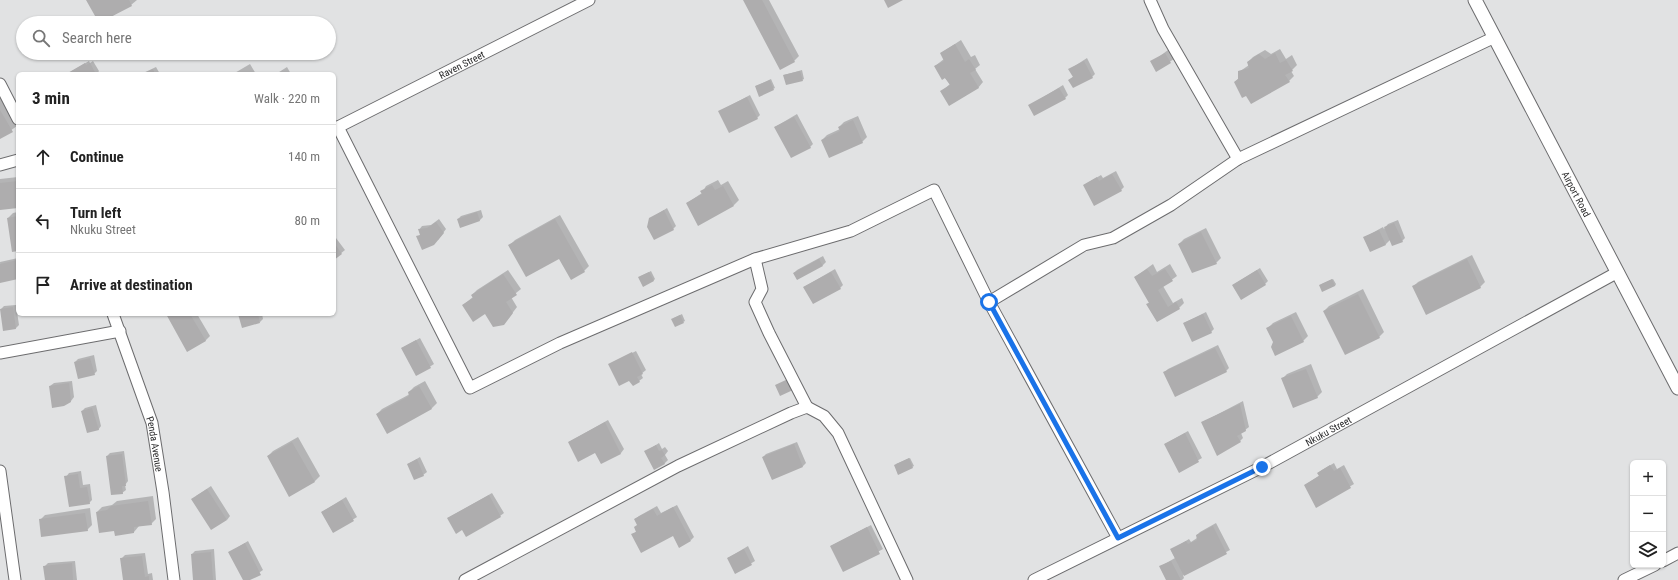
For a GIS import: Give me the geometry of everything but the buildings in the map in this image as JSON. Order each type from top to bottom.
[{"type":"street","name":"Raven Street","points":[[336,128],[589,0]]},
{"type":"street","points":[[1150,0],[1163,30],[1238,159]]},
{"type":"street","name":"Airport Road","points":[[1475,0],[1678,388]]},
{"type":"street","points":[[989,302],[1084,245],[1113,238],[1171,205],[1238,159],[1495,37]]},
{"type":"street","points":[[0,84],[16,115]]},
{"type":"street","points":[[336,128],[470,388],[560,342],[755,259],[851,231],[934,190],[989,302],[1118,538]]},
{"type":"street","points":[[0,165],[16,161]]},
{"type":"street","points":[[755,259],[762,289],[755,302],[769,333],[807,407],[824,416],[838,433],[907,580]]},
{"type":"street","name":"Nkuku Street","points":[[1034,580],[1262,467],[1618,272]]},
{"type":"street","name":"Penda Avenue","points":[[114,316],[152,423],[163,492],[174,580]]},
{"type":"street","points":[[0,353],[120,331]]},
{"type":"street","points":[[465,580],[678,466],[807,407]]},
{"type":"street","points":[[0,471],[15,580]]},
{"type":"street","points":[[1666,560],[1678,554]]},
{"type":"street","points":[[1624,580],[1649,568]]},
{"type":"route","points":[[989,302],[1118,538],[1262,467]]}]
